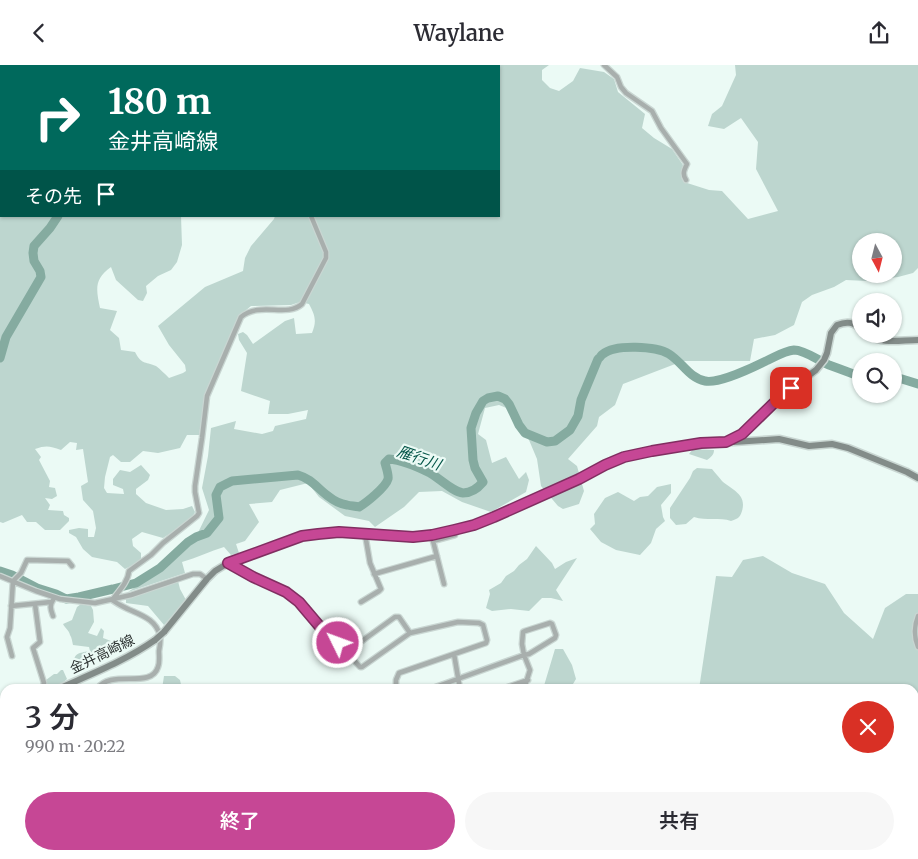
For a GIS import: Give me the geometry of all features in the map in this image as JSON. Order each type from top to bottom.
[{"type":"main road","points":[[726,442],[742,434],[781,396],[821,366],[832,333],[837,325],[849,322],[852,323]]},
{"type":"main road","points":[[902,341],[918,340]]},
{"type":"main road","points":[[207,579],[228,563],[302,536],[339,532],[413,537],[432,535],[474,525],[624,457],[701,443],[779,439],[809,446],[832,444],[848,447],[918,478]]},
{"type":"main road","name":"金井高崎線","points":[[69,684],[112,665],[155,640],[164,633],[207,579]]},
{"type":"street","points":[[604,65],[617,77],[626,93],[652,111],[661,128],[686,164],[684,170],[686,180]]},
{"type":"street","points":[[112,600],[128,576],[129,571],[151,555],[199,513],[195,486],[207,396],[241,317],[256,309],[290,309],[302,304],[326,258],[326,252],[311,217]]},
{"type":"street","points":[[444,584],[433,541],[455,535],[454,530]]},
{"type":"street","points":[[361,602],[381,589],[370,563],[366,534]]},
{"type":"street","points":[[374,574],[437,556]]},
{"type":"street","points":[[12,656],[7,637],[10,627],[10,607],[15,579],[21,573],[27,560],[68,561],[72,566]]},
{"type":"street","points":[[228,563],[286,592],[299,602],[321,628],[360,667],[364,667],[410,633],[458,622],[480,623],[483,625],[487,639],[486,643],[399,673],[396,684]]},
{"type":"street","points":[[0,576],[15,579],[36,591],[55,597],[95,603],[130,595],[193,574],[200,574],[207,579]]},
{"type":"street","points":[[53,616],[50,607],[55,597]]},
{"type":"street","points":[[100,684],[109,680],[151,677],[158,668],[160,638],[158,631],[150,620],[112,600]]},
{"type":"street","points":[[10,607],[51,602]]},
{"type":"street","points":[[34,604],[40,642],[33,648],[44,684]]},
{"type":"street","points":[[918,616],[915,635],[918,647]]},
{"type":"street","points":[[347,652],[395,617],[399,617],[410,633]]},
{"type":"street","points":[[444,684],[524,655],[529,654],[555,638],[556,635],[552,623],[523,631],[522,644],[524,655],[530,670],[526,684]]},
{"type":"street","points":[[454,654],[459,684]]},
{"type":"street","points":[[516,684],[528,680]]},
{"type":"green space","points":[[500,65],[549,65],[542,70],[542,80],[550,88],[559,91],[573,81],[580,68],[604,72],[614,79],[618,92],[645,114],[642,128],[672,149],[683,165],[681,177],[684,182],[709,190],[722,191],[748,219],[778,211],[756,169],[758,142],[741,118],[724,129],[708,126],[712,114],[722,106],[736,75],[735,65],[918,65],[918,268],[913,273],[902,276],[902,233],[852,233],[852,280],[846,280],[834,287],[812,295],[802,302],[794,325],[775,335],[754,339],[750,361],[683,361],[623,384],[615,405],[599,417],[597,426],[568,459],[577,466],[584,491],[579,504],[563,509],[558,506],[541,486],[537,459],[529,440],[509,409],[499,405],[485,408],[478,434],[486,440],[492,463],[506,457],[519,479],[526,472],[529,480],[526,492],[491,512],[462,502],[442,491],[419,492],[404,507],[375,527],[369,521],[345,516],[319,497],[308,483],[280,490],[272,502],[249,504],[259,522],[245,541],[236,544],[239,553],[231,555],[224,547],[182,562],[185,573],[128,592],[171,563],[193,543],[209,510],[202,488],[211,428],[236,421],[234,429],[262,434],[273,431],[275,426],[306,419],[308,410],[288,414],[268,414],[270,401],[241,391],[247,353],[239,340],[238,334],[243,332],[253,344],[285,321],[294,318],[296,334],[312,333],[315,321],[313,311],[309,304],[300,302],[291,305],[251,306],[239,316],[205,397],[199,435],[187,435],[180,448],[158,453],[143,451],[130,462],[121,462],[113,455],[110,457],[104,488],[107,493],[124,494],[123,489],[113,485],[113,479],[120,470],[130,472],[141,465],[150,475],[148,480],[136,489],[136,494],[146,503],[166,510],[183,509],[192,506],[195,512],[191,520],[163,538],[142,532],[132,539],[133,546],[141,553],[141,561],[125,569],[117,562],[92,557],[83,549],[76,537],[69,533],[69,530],[88,529],[88,537],[94,537],[96,528],[93,511],[83,500],[81,486],[88,482],[83,449],[76,450],[77,443],[70,442],[61,450],[48,447],[35,449],[41,457],[39,460],[50,481],[49,487],[55,488],[57,496],[52,499],[45,498],[50,505],[48,510],[63,511],[64,515],[69,518],[69,521],[60,530],[45,530],[36,522],[27,522],[22,515],[3,523],[0,522],[0,217],[181,217],[182,245],[177,262],[171,270],[158,276],[146,286],[147,293],[143,301],[138,300],[116,280],[111,267],[105,271],[99,280],[97,290],[100,308],[117,311],[110,330],[119,338],[121,350],[135,352],[142,361],[156,366],[169,378],[186,371],[185,365],[169,345],[158,326],[205,287],[243,271],[245,258],[251,246],[275,217],[500,217]]},
{"type":"green space","points":[[693,449],[714,450],[714,452],[707,460],[689,454]]},
{"type":"green space","points":[[697,468],[712,469],[722,481],[741,496],[743,505],[738,518],[731,521],[694,517],[686,524],[676,525],[670,518],[670,508],[693,471]]},
{"type":"green space","points":[[671,484],[671,493],[661,505],[665,521],[656,529],[651,543],[640,555],[616,550],[601,542],[590,529],[595,524],[594,514],[605,498],[618,492],[634,501],[640,497],[648,496],[657,487]]},
{"type":"green space","points":[[536,546],[552,563],[555,569],[577,558],[556,590],[563,601],[542,598],[529,611],[511,609],[492,611],[486,608],[490,594],[489,590],[501,583],[506,576],[527,559]]},
{"type":"green space","points":[[763,556],[792,573],[825,584],[844,613],[873,639],[885,608],[906,594],[918,594],[918,684],[700,684],[716,576],[732,577],[743,560]]},
{"type":"green space","points":[[178,581],[186,600],[164,625],[148,606],[126,603],[126,599]]},
{"type":"green space","points":[[81,604],[91,606],[93,610],[94,622],[88,633],[97,636],[101,628],[104,631],[103,638],[111,641],[101,655],[81,662],[78,665],[74,664],[76,655],[90,651],[89,647],[73,645],[72,638],[63,624],[72,620],[77,607]]},
{"type":"green space","points":[[555,649],[563,649],[572,665],[576,679],[573,684],[544,684]]},
{"type":"green space","points":[[63,670],[67,679],[60,684],[44,684],[46,680]]},
{"type":"green space","points":[[164,676],[175,676],[180,680],[181,684],[163,684]]},
{"type":"waterway","points":[[0,358],[6,337],[41,277],[34,261],[34,246],[57,217]]},
{"type":"waterway","name":"雁行川","points":[[0,571],[66,599],[136,583],[160,568],[188,542],[207,533],[219,518],[216,495],[220,487],[232,481],[298,475],[311,481],[337,502],[359,507],[384,486],[388,479],[385,463],[389,459],[415,466],[434,475],[459,492],[469,492],[483,482],[473,460],[471,428],[476,413],[483,401],[498,396],[505,399],[525,433],[547,442],[555,441],[570,430],[578,416],[581,400],[598,359],[603,354],[617,349],[636,347],[663,351],[674,357],[694,377],[705,381],[727,378],[794,350],[803,352],[852,374]]},
{"type":"waterway","name":"雁行川","points":[[902,379],[918,384]]},
{"type":"route","points":[[338,643],[321,628],[299,602],[286,592],[228,563],[302,536],[339,532],[424,537],[474,525],[624,457],[701,443],[726,442],[742,434],[791,388]]}]
